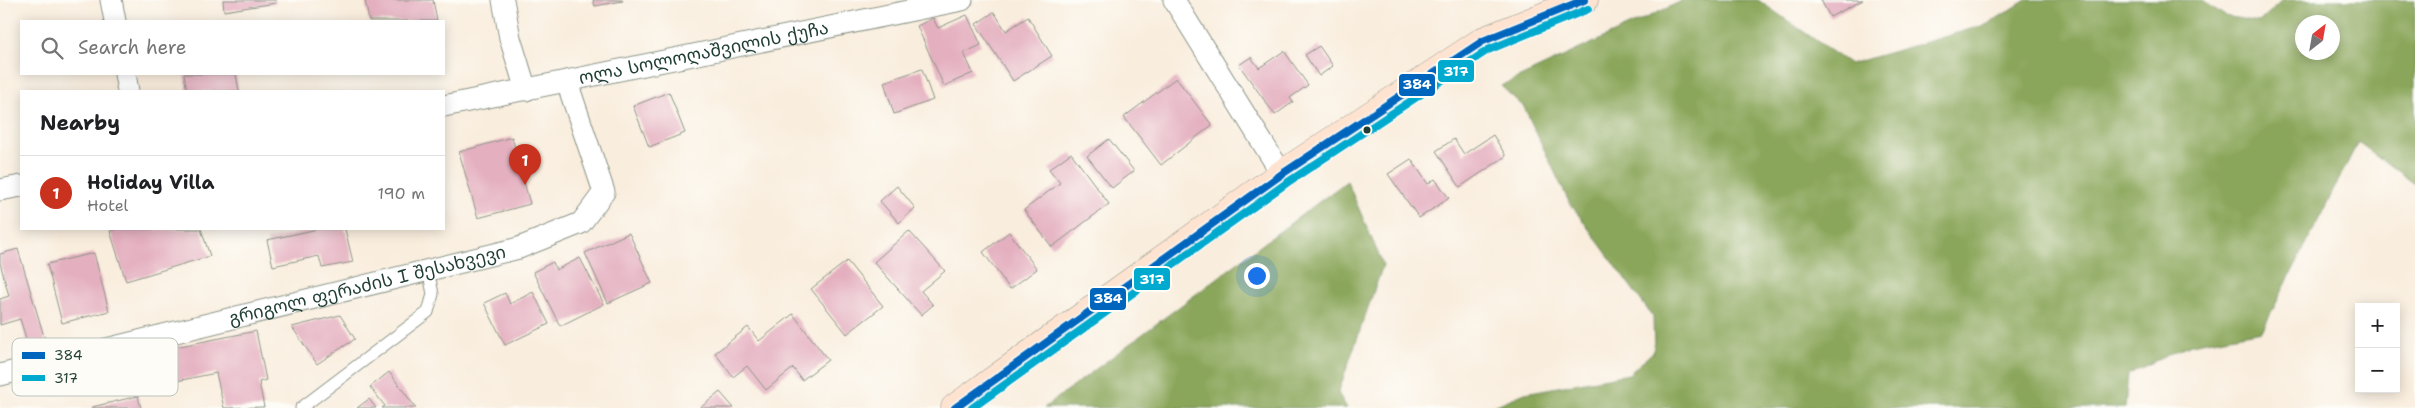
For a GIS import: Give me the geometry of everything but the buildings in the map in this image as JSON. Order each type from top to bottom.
[{"type":"street","points":[[111,0],[115,20]]},
{"type":"street","points":[[503,0],[510,38],[526,90]]},
{"type":"street","name":"ოლა სოლოღაშვილის ქუჩა","points":[[445,106],[567,82],[912,5],[962,0]]},
{"type":"street","points":[[1174,0],[1282,174]]},
{"type":"street","points":[[955,408],[1282,174],[1482,41],[1584,0]]},
{"type":"street","points":[[125,75],[128,90]]},
{"type":"street","name":"გრიგოლ ფერაძის I შესახვევი","points":[[151,338],[519,248],[581,223],[604,192],[567,82]]},
{"type":"street","points":[[0,190],[20,186]]},
{"type":"lane","points":[[301,408],[428,312],[433,294],[428,270]]},
{"type":"green space","points":[[1684,0],[1758,0],[1850,64],[1988,24],[2026,0],[2202,0],[2225,16],[2259,22],[2283,0],[2415,0],[2415,184],[2358,142],[2262,331],[2191,344],[2128,374],[2125,408],[1489,408],[1525,393],[1629,374],[1654,351],[1653,317],[1569,202],[1524,107],[1501,86]]},
{"type":"green space","points":[[1347,181],[1383,265],[1338,393],[1347,408],[1044,408]]},
{"type":"transit line","name":"384","points":[[955,408],[1282,174],[1483,41],[1584,0]]},
{"type":"transit line","name":"317","points":[[972,408],[1288,182],[1488,50],[1588,9]]},
{"type":"place","name":"Holiday Villa","points":[[525,185]]}]
